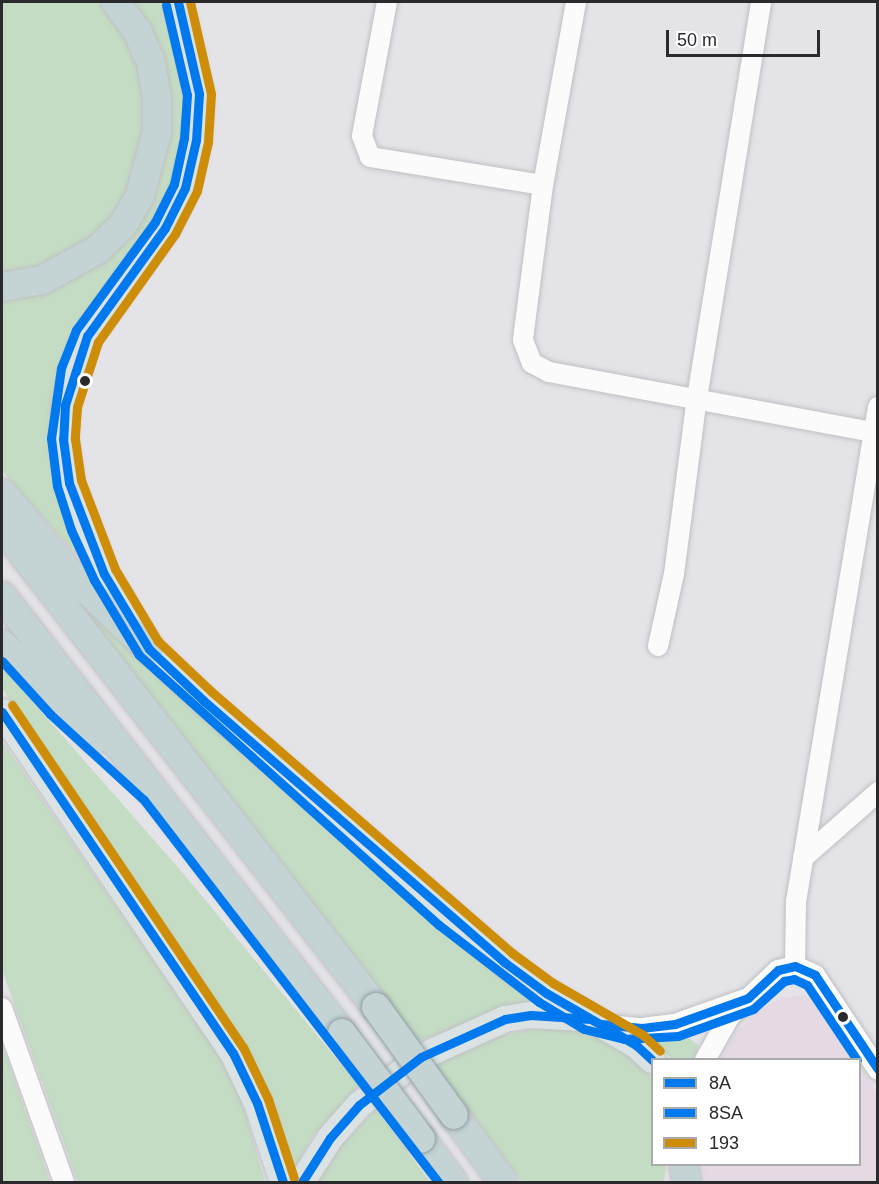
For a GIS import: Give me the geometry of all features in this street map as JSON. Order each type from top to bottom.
[{"type":"highway","points":[[2,287],[42,280],[97,250],[123,225],[140,195],[157,132],[157,98],[150,60],[137,31],[116,2]]},
{"type":"highway","points":[[2,493],[77,580],[149,649]]},
{"type":"highway","points":[[2,527],[376,1007],[503,1182]]},
{"type":"highway","points":[[2,596],[342,1033],[453,1182]]},
{"type":"highway","points":[[2,645],[58,705],[153,792]]},
{"type":"highway","points":[[683,1166],[687,1182]]},
{"type":"main road","points":[[178,2],[199,94],[196,140],[185,188],[165,228],[87,336],[72,371],[63,439],[69,483],[82,525],[104,574],[149,649],[447,916],[546,993],[636,1045],[651,1059]]},
{"type":"main road","points":[[2,712],[233,1053],[257,1103],[283,1182]]},
{"type":"main road","points":[[302,1182],[330,1138],[359,1105],[421,1057],[505,1019],[531,1015],[596,1022]]},
{"type":"main road","points":[[678,1182],[682,1166]]},
{"type":"street","points":[[387,2],[362,136],[370,157],[543,185]]},
{"type":"street","points":[[576,2],[543,185],[523,340],[532,363],[549,372],[873,432]]},
{"type":"street","points":[[658,646],[674,574],[697,398],[761,2]]},
{"type":"street","points":[[795,966],[796,902],[878,407]]},
{"type":"street","points":[[803,858],[878,792]]},
{"type":"street","points":[[706,1058],[730,1016],[778,970],[795,966],[815,975],[876,1063]]},
{"type":"street","points":[[596,1022],[642,1028],[675,1024],[748,998]]},
{"type":"street","points":[[2,1008],[64,1182]]},
{"type":"shaded area","points":[[803,995],[824,1006],[855,1058],[722,1058],[736,1033],[759,1010],[781,998]]},
{"type":"shaded area","points":[[861,1067],[877,1094],[877,1182],[705,1182],[703,1166],[861,1166]]},
{"type":"green space","points":[[2,2],[100,2],[124,33],[140,66],[147,130],[129,190],[112,218],[90,242],[63,259],[2,278]]},
{"type":"green space","points":[[130,2],[164,2],[186,92],[186,135],[175,185],[155,224],[82,321],[61,366],[53,401],[55,476],[84,553],[80,559],[2,471],[2,295],[148,201],[161,171],[170,134],[171,95],[162,57]]},
{"type":"green space","points":[[57,577],[204,716],[446,933],[531,996],[532,1001],[418,1041]]},
{"type":"green space","points":[[2,667],[182,872],[359,1086],[312,1137],[292,1173],[269,1096],[243,1045],[2,688]]},
{"type":"green space","points":[[2,741],[219,1056],[241,1098],[265,1182],[78,1182],[2,970]]},
{"type":"green space","points":[[545,1027],[589,1032],[623,1048],[647,1070],[651,1078],[651,1166],[666,1166],[664,1182],[522,1182],[435,1065],[486,1038]]},
{"type":"green space","points":[[682,1033],[698,1045],[695,1058],[671,1058],[648,1037]]},
{"type":"green space","points":[[2,1045],[50,1182],[2,1182]]},
{"type":"green space","points":[[376,1109],[430,1182],[318,1182],[328,1160]]},
{"type":"transit line","name":"8A","points":[[178,2],[199,94],[196,140],[185,188],[165,228],[87,336],[65,405],[63,439],[69,483],[104,574],[149,649],[204,701],[504,962],[546,993],[636,1045],[651,1059]]},
{"type":"transit line","name":"193","points":[[190,2],[211,94],[208,142],[197,191],[175,234],[98,342],[77,407],[75,439],[81,480],[115,569],[158,641],[212,692],[512,953],[553,983],[643,1035],[660,1051]]},
{"type":"transit line","name":"8SA","points":[[166,5],[187,95],[184,138],[174,184],[155,222],[76,330],[61,368],[51,438],[57,486],[71,530],[94,580],[139,655],[439,925],[539,1002],[584,1029],[624,1039],[678,1036],[753,1009],[784,981],[794,979],[807,985],[856,1058]]},
{"type":"transit line","name":"8SA","points":[[2,661],[50,714],[144,800],[438,1182]]},
{"type":"transit line","name":"193","points":[[12,705],[243,1047],[268,1099],[294,1178]]},
{"type":"transit line","name":"8A","points":[[2,712],[233,1053],[257,1103],[283,1182]]},
{"type":"transit line","name":"8A","points":[[601,1024],[642,1028],[675,1024],[748,998],[778,970],[795,966],[815,975],[878,1069]]},
{"type":"transit line","name":"8A","points":[[302,1182],[330,1138],[359,1105],[421,1057],[505,1019],[531,1015],[590,1019]]}]
